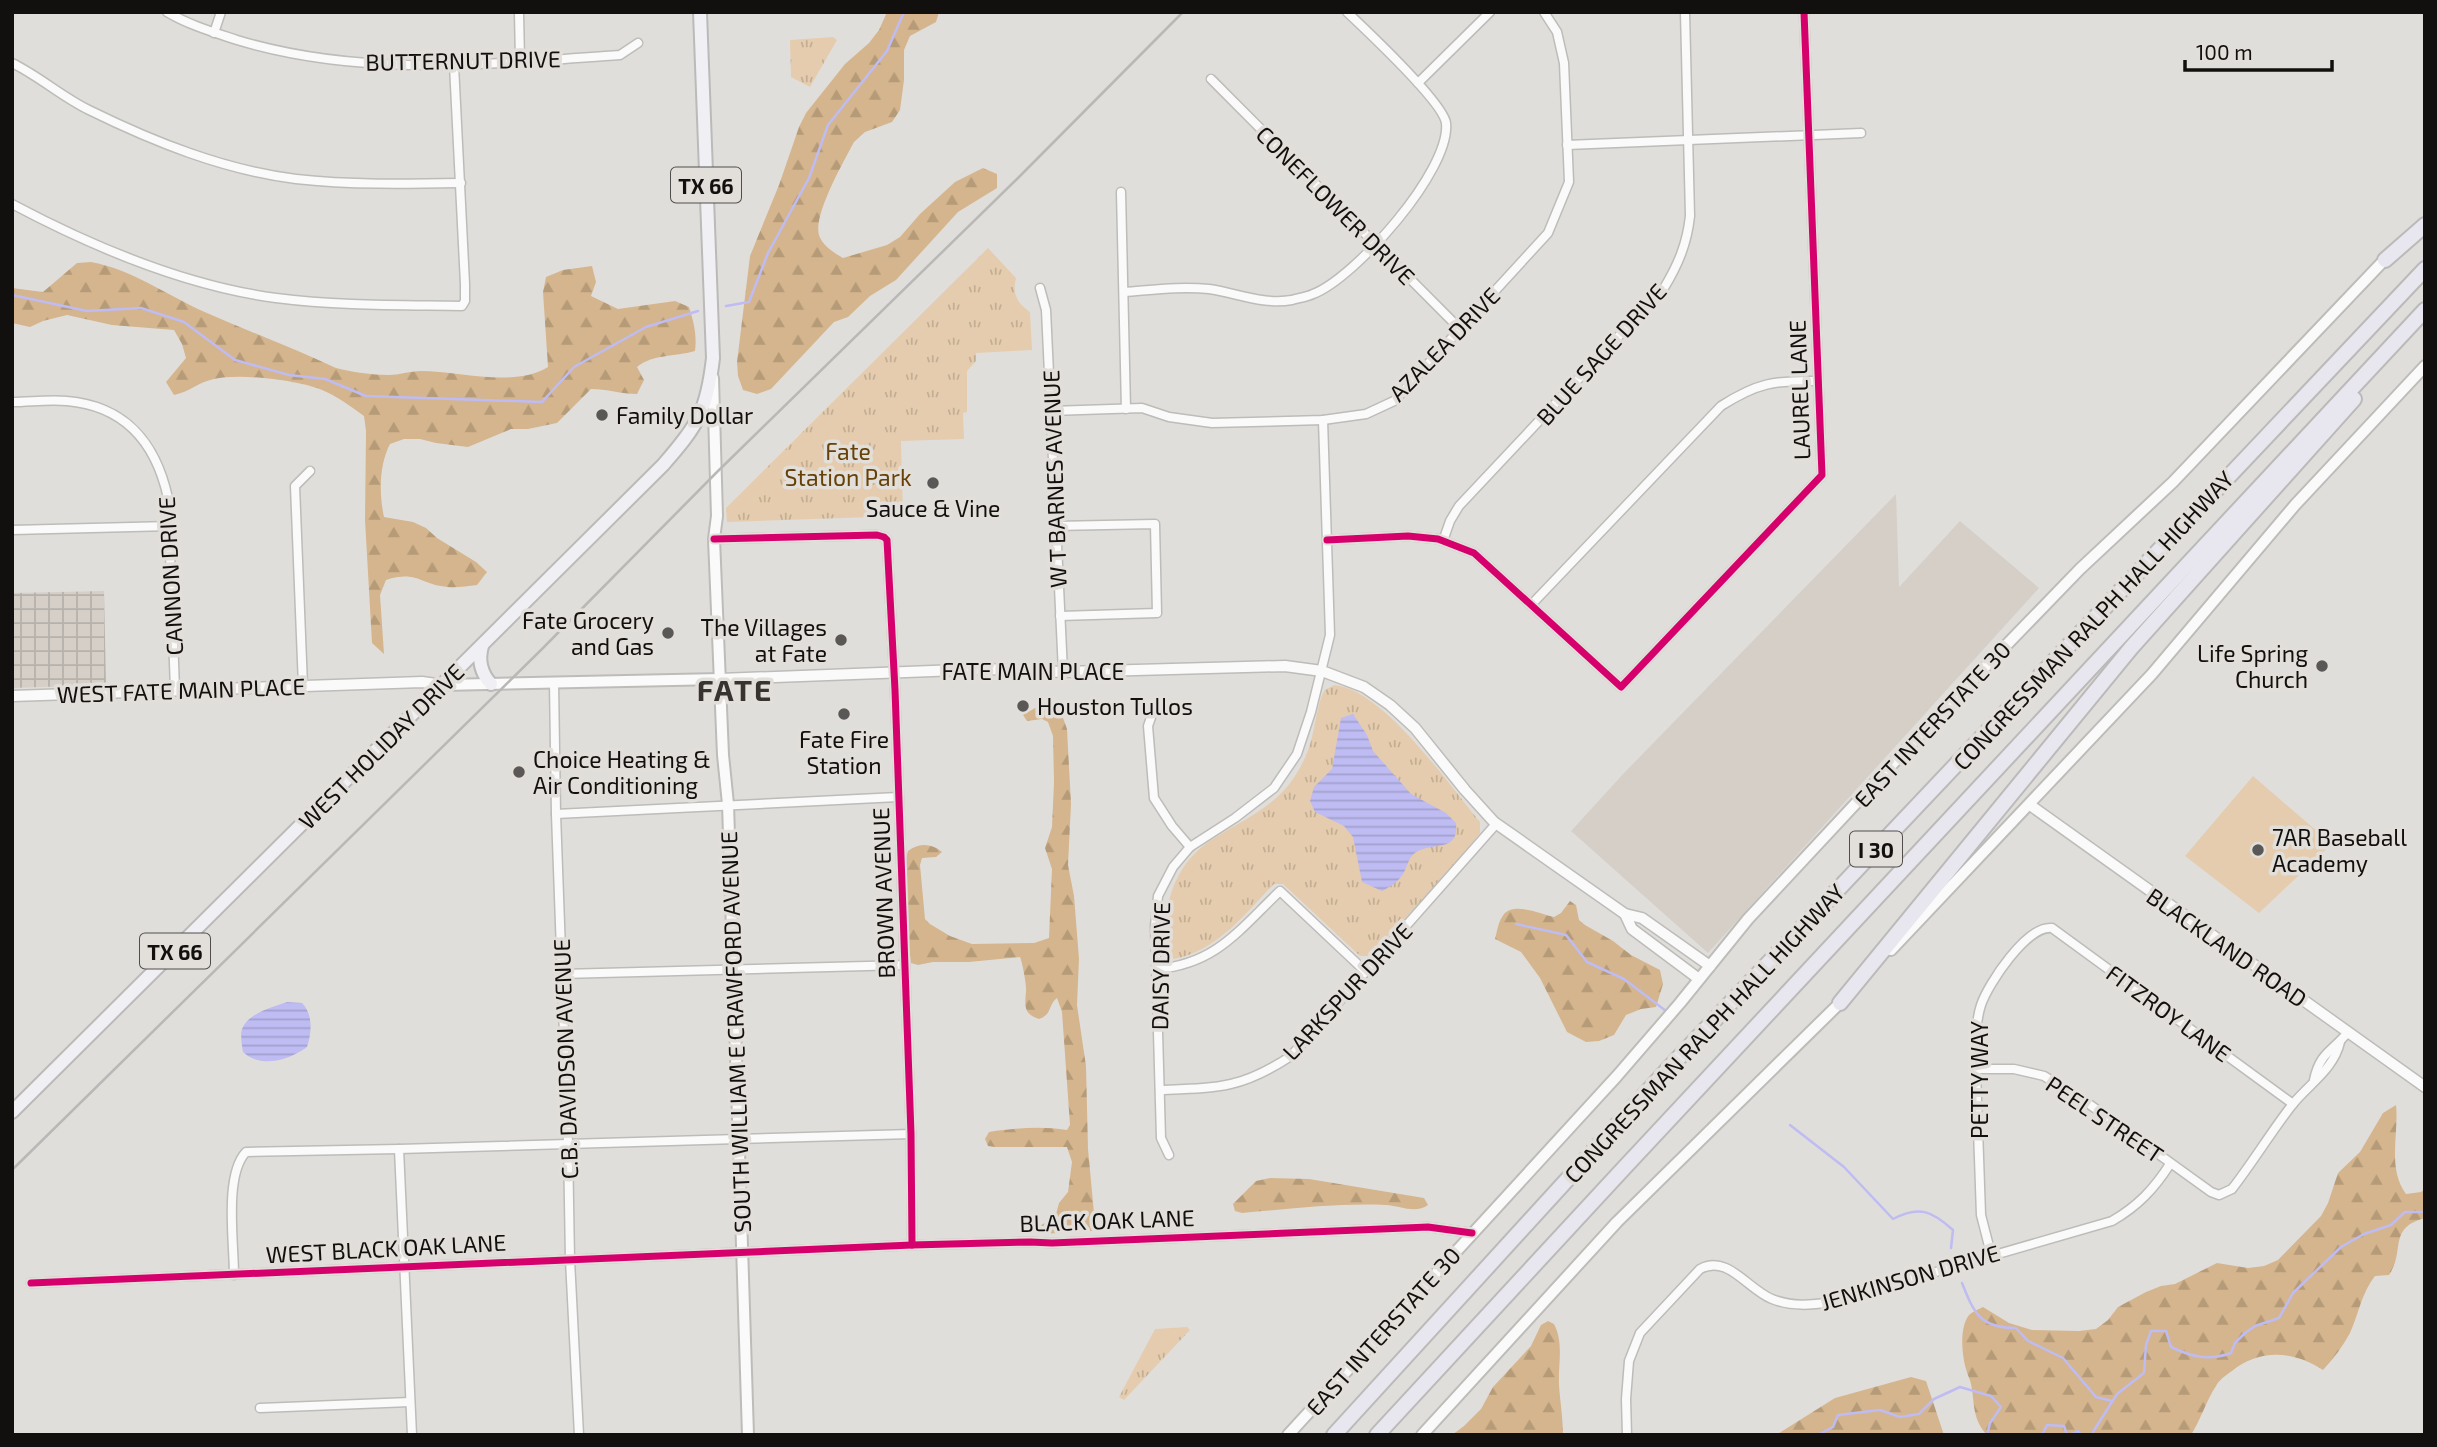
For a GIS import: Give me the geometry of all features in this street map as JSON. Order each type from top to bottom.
[{"type":"highway","points":[[2385,260],[2425,225]]},
{"type":"highway","name":"CONGRESSMAN RALPH HALL HIGHWAY","points":[[1334,1435],[1671,1067],[2425,269]]},
{"type":"highway","points":[[1840,1003],[2131,648],[2337,418],[2425,313]]},
{"type":"highway","name":"CONGRESSMAN RALPH HALL HIGHWAY","points":[[1377,1435],[1632,1158],[2425,313]]},
{"type":"main road","name":"TX 66","points":[[700,12],[713,358]]},
{"type":"main road","name":"EAST INTERSTATE 30","points":[[1288,1435],[1617,1076],[1748,919],[1937,717],[2080,569],[2173,482],[2425,216]]},
{"type":"main road","name":"SOUTH WILLIAM E CRAWFORD AVENUE","points":[[713,358],[717,516],[714,539],[723,755],[728,804],[748,1435]]},
{"type":"main road","name":"WEST HOLIDAY DRIVE","points":[[12,1112],[675,452],[704,408],[713,358]]},
{"type":"main road","points":[[1422,1435],[1617,1222],[1840,1003],[2152,674],[2295,505],[2425,366]]},
{"type":"main road","points":[[482,646],[480,664],[491,684]]},
{"type":"main road","name":"FATE MAIN PLACE","points":[[443,685],[720,679]]},
{"type":"street","name":"BUTTERNUT DRIVE","points":[[167,12],[214,33],[279,51],[373,65],[454,65],[620,55],[638,43]]},
{"type":"street","points":[[214,33],[221,12]]},
{"type":"street","points":[[519,12],[520,61]]},
{"type":"street","points":[[1124,292],[1200,289],[1265,302],[1291,300],[1314,294],[1341,276],[1375,244],[1422,188],[1434,169],[1443,143],[1446,124],[1443,114],[1418,83],[1348,12]]},
{"type":"street","points":[[1418,83],[1490,12]]},
{"type":"street","name":"AZALEA DRIVE","points":[[1051,411],[1142,408],[1169,417],[1212,423],[1322,420],[1366,414],[1394,401],[1548,233],[1569,182],[1564,63],[1557,32],[1544,12]]},
{"type":"street","name":"BLUE SAGE DRIVE","points":[[1444,541],[1450,521],[1460,506],[1664,288],[1680,261],[1688,236],[1690,216],[1685,12]]},
{"type":"street","name":"LAUREL LANE","points":[[1531,605],[1621,687],[1822,475],[1804,12]]},
{"type":"street","points":[[12,63],[88,110],[171,145],[249,170],[296,179],[400,184],[461,183]]},
{"type":"street","points":[[12,204],[122,256],[226,287],[274,297],[359,306],[462,306],[465,301],[465,284],[454,65]]},
{"type":"street","name":"CONEFLOWER DRIVE","points":[[1210,79],[1461,330]]},
{"type":"street","points":[[1567,145],[1861,133]]},
{"type":"street","points":[[1121,192],[1126,409]]},
{"type":"street","name":"W T BARNES AVENUE","points":[[1040,288],[1046,310],[1063,672]]},
{"type":"street","points":[[1327,540],[1408,536],[1444,541],[1474,553],[1531,605],[1721,406],[1746,390],[1771,383],[1818,381]]},
{"type":"street","name":"CANNON DRIVE","points":[[12,402],[65,400],[88,404],[115,415],[133,429],[152,451],[162,472],[171,526],[175,690]]},
{"type":"street","name":"DAISY DRIVE","points":[[1169,1155],[1161,1138],[1156,926],[1158,896],[1173,867],[1190,847],[1235,818],[1274,788],[1297,754],[1330,635],[1322,420]]},
{"type":"street","points":[[303,686],[295,486],[310,471]]},
{"type":"street","points":[[1055,526],[1155,524],[1157,613],[1060,616]]},
{"type":"street","points":[[12,530],[171,526]]},
{"type":"street","name":"BROWN AVENUE","points":[[714,539],[877,535],[887,540],[911,1133],[912,1245]]},
{"type":"street","name":"FATE MAIN PLACE","points":[[720,679],[985,669],[1063,672],[1286,666],[1322,671],[1364,687],[1390,705],[1415,728],[1496,824],[1625,914],[1642,918],[1710,966]]},
{"type":"street","name":"FATE MAIN PLACE","points":[[350,684],[422,682],[443,685]]},
{"type":"street","name":"C.B. DAVIDSON AVENUE","points":[[554,682],[570,1260],[579,1435]]},
{"type":"street","name":"WEST FATE MAIN PLACE","points":[[12,696],[350,684]]},
{"type":"street","points":[[1155,706],[1148,726],[1154,798],[1190,847]]},
{"type":"street","points":[[556,814],[898,797]]},
{"type":"street","name":"BLACKLAND ROAD","points":[[2029,805],[2425,1087]]},
{"type":"street","name":"LARKSPUR DRIVE","points":[[1160,1090],[1213,1088],[1245,1082],[1270,1070],[1299,1048],[1496,824]]},
{"type":"street","points":[[1157,969],[1182,966],[1199,960],[1220,947],[1280,891],[1366,972]]},
{"type":"street","name":"FATE MAIN PLACE","points":[[1625,914],[1632,929],[1699,979]]},
{"type":"street","name":"PETTY WAY","points":[[1991,1254],[1981,1215],[1977,1020],[1984,996],[1994,979],[2022,944],[2042,928]]},
{"type":"street","name":"FITZROY LANE","points":[[2042,928],[2052,928],[2293,1104]]},
{"type":"street","points":[[562,974],[905,965]]},
{"type":"street","points":[[2293,1104],[2314,1080],[2325,1073],[2348,1032]]},
{"type":"street","name":"PEEL STREET","points":[[1976,1069],[2014,1069],[2045,1076],[2089,1104],[2211,1192],[2224,1194],[2238,1182],[2293,1104]]},
{"type":"street","points":[[234,1275],[233,1182],[238,1160],[246,1152],[911,1133]]},
{"type":"street","points":[[400,1149],[412,1435]]},
{"type":"street","name":"JENKINSON DRIVE","points":[[1628,1435],[1626,1399],[1629,1361],[1640,1333],[1700,1269],[1706,1266],[1714,1264],[1729,1269],[1769,1297],[1797,1305],[1832,1302],[2112,1221],[2139,1204],[2154,1189],[2171,1164]]},
{"type":"street","name":"BLACK OAK LANE","points":[[743,1251],[1052,1243],[1428,1227],[1472,1233]]},
{"type":"street","name":"WEST BLACK OAK LANE","points":[[31,1283],[743,1251]]},
{"type":"street","points":[[260,1408],[410,1402]]},
{"type":"shaded area","points":[[1896,494],[1899,587],[1960,521],[2039,588],[1708,953],[1571,831],[1624,773]]},
{"type":"shaded area","points":[[104,591],[106,685],[12,688],[12,593]]},
{"type":"green space","points":[[887,12],[939,12],[936,22],[910,36],[904,50],[900,110],[892,122],[865,132],[854,142],[843,162],[821,215],[818,226],[821,239],[843,258],[887,245],[900,237],[920,214],[955,182],[983,168],[997,174],[997,188],[958,212],[896,280],[870,296],[848,317],[834,322],[771,389],[757,394],[743,390],[737,362],[750,256],[799,127],[806,113],[845,64],[869,43],[879,30]]},
{"type":"green space","points":[[833,37],[837,40],[810,87],[791,77],[790,40]]},
{"type":"green space","name":"Fate Station Park","points":[[988,248],[1016,278],[1017,298],[1030,312],[1032,350],[976,353],[976,361],[967,371],[967,412],[963,413],[964,439],[901,441],[903,516],[727,522],[726,508]]},
{"type":"green space","points":[[91,262],[133,276],[200,310],[336,368],[362,373],[389,375],[421,371],[503,377],[534,373],[548,367],[543,292],[546,277],[563,270],[592,266],[596,282],[591,296],[618,309],[675,301],[689,307],[695,329],[695,351],[657,358],[637,367],[644,380],[637,394],[591,389],[557,423],[528,429],[511,429],[468,447],[420,439],[404,439],[390,444],[381,480],[384,517],[413,522],[426,528],[487,572],[477,585],[458,587],[439,586],[412,577],[386,580],[380,595],[384,654],[372,643],[365,520],[364,416],[322,390],[299,383],[268,379],[225,377],[204,382],[174,395],[166,382],[186,358],[174,330],[112,325],[67,315],[30,327],[12,323],[12,288],[43,292],[77,263]]},
{"type":"green space","points":[[1334,685],[1353,691],[1394,720],[1480,822],[1480,833],[1449,872],[1369,956],[1360,956],[1283,884],[1274,884],[1217,940],[1189,955],[1174,959],[1165,952],[1165,936],[1168,906],[1177,878],[1195,853],[1207,843],[1255,814],[1286,788],[1307,752],[1323,694]]},
{"type":"green space","points":[[1042,704],[1056,709],[1062,715],[1067,729],[1071,804],[1068,865],[1074,896],[1079,959],[1077,1005],[1086,1066],[1088,1149],[1095,1224],[1092,1231],[1048,1233],[1035,1228],[1055,1218],[1059,1203],[1068,1192],[1072,1162],[1067,1147],[995,1147],[988,1146],[985,1139],[989,1132],[1028,1128],[1067,1130],[1070,1125],[1062,1012],[1057,998],[1043,1017],[1039,1019],[1030,1015],[1025,1005],[1026,984],[1020,957],[918,965],[911,963],[909,948],[906,859],[908,851],[921,845],[934,847],[942,852],[936,857],[922,858],[920,865],[925,919],[930,924],[950,936],[972,944],[1034,943],[1049,938],[1052,869],[1045,848],[1052,827],[1053,736],[1048,722],[1042,719],[1027,721],[1023,715]]},
{"type":"green space","name":"7AR Baseball Academy","points":[[2253,776],[2332,844],[2259,913],[2185,856]]},
{"type":"green space","points":[[1570,901],[1576,905],[1579,920],[1585,925],[1660,970],[1663,984],[1656,1007],[1626,1015],[1614,1035],[1599,1041],[1586,1042],[1567,1032],[1540,978],[1521,952],[1495,939],[1506,912],[1519,909],[1554,917],[1561,913]]},
{"type":"green space","points":[[2396,1105],[2397,1173],[2406,1194],[2425,1189],[2425,1218],[2413,1222],[2401,1234],[2394,1266],[2389,1275],[2375,1276],[2370,1283],[2350,1333],[2323,1370],[2289,1356],[2254,1358],[2217,1384],[2191,1435],[1987,1435],[1982,1429],[1975,1411],[1963,1349],[1964,1327],[1970,1314],[1983,1307],[2009,1323],[2032,1330],[2096,1329],[2108,1320],[2118,1307],[2146,1292],[2175,1284],[2217,1263],[2248,1268],[2264,1266],[2278,1260],[2321,1216],[2338,1173],[2360,1152],[2383,1113]]},
{"type":"green space","points":[[1270,1178],[1309,1179],[1424,1198],[1428,1205],[1418,1209],[1368,1205],[1242,1213],[1235,1211],[1233,1204],[1256,1181]]},
{"type":"green space","points":[[1548,1321],[1554,1324],[1559,1339],[1563,1435],[1452,1435],[1481,1409],[1493,1387],[1531,1346],[1541,1325]]},
{"type":"green space","points":[[1187,1327],[1190,1330],[1124,1400],[1119,1397],[1155,1329]]},
{"type":"green space","points":[[1911,1377],[1926,1381],[1944,1435],[1776,1435],[1835,1398]]},
{"type":"water","points":[[1353,714],[1367,735],[1373,751],[1411,794],[1446,813],[1456,823],[1456,832],[1450,842],[1415,853],[1401,877],[1382,891],[1362,882],[1353,837],[1344,826],[1315,812],[1310,801],[1314,787],[1332,769],[1341,718]]},
{"type":"water","points":[[287,1002],[302,1003],[306,1007],[311,1029],[307,1047],[292,1056],[275,1061],[258,1060],[243,1052],[241,1034],[245,1023],[262,1011]]},
{"type":"waterway","points":[[726,306],[749,302],[768,253],[809,178],[828,125],[887,51],[904,12]]},
{"type":"waterway","points":[[12,295],[87,311],[141,308],[184,322],[235,360],[289,375],[325,379],[366,396],[542,402],[574,367],[646,327],[698,311]]},
{"type":"waterway","points":[[1516,924],[1566,935],[1587,962],[1624,979],[1666,1011]]},
{"type":"waterway","points":[[1790,1125],[1844,1167],[1893,1219],[1918,1211],[1932,1214],[1945,1223],[1953,1230],[1951,1248]]},
{"type":"waterway","points":[[2091,1435],[2117,1394],[2144,1373],[2146,1345],[2151,1331],[2166,1331],[2171,1347],[2193,1355],[2215,1357],[2231,1353],[2235,1343],[2245,1333],[2255,1326],[2279,1318],[2293,1293],[2341,1247],[2364,1234],[2391,1225],[2405,1212],[2425,1212]]},
{"type":"waterway","points":[[1962,1283],[1970,1303],[1986,1322],[2016,1328],[2028,1341],[2063,1358],[2096,1397],[2112,1401]]},
{"type":"waterway","points":[[1818,1435],[1833,1427],[1838,1415],[1880,1410],[1900,1417],[1919,1414],[1934,1399],[1960,1387],[1991,1396],[2001,1407],[1990,1423],[1987,1435]]},
{"type":"waterway","points":[[2042,1435],[2047,1425],[2064,1426],[2067,1435]]},
{"type":"waterway","points":[[2070,1435],[2078,1431],[2081,1435]]},
{"type":"railway","points":[[12,1170],[543,648],[716,473],[1018,178],[1183,12]]},
{"type":"cycle path","points":[[1327,540],[1408,536],[1438,539],[1474,553],[1621,687],[1822,475],[1804,12]]},
{"type":"cycle path","points":[[714,539],[877,535],[887,540],[911,1134],[912,1245]]},
{"type":"cycle path","points":[[31,1283],[912,1245],[1052,1243],[1428,1227],[1472,1233]]},
{"type":"place","name":"Family Dollar","points":[[602,415]]},
{"type":"place","name":"Sauce & Vine","points":[[933,483]]},
{"type":"place","name":"Fate Grocery and Gas","points":[[668,633]]},
{"type":"place","name":"The Villages at Fate","points":[[841,640]]},
{"type":"place","name":"Life Spring Church","points":[[2322,666]]},
{"type":"place","name":"Houston Tullos","points":[[1023,706]]},
{"type":"place","name":"Fate Fire Station","points":[[844,714]]},
{"type":"place","name":"Choice Heating & Air Conditioning","points":[[519,772]]},
{"type":"place","name":"7AR Baseball Academy","points":[[2258,850]]},
{"type":"district","name":"FATE","points":[[735,689]]}]
